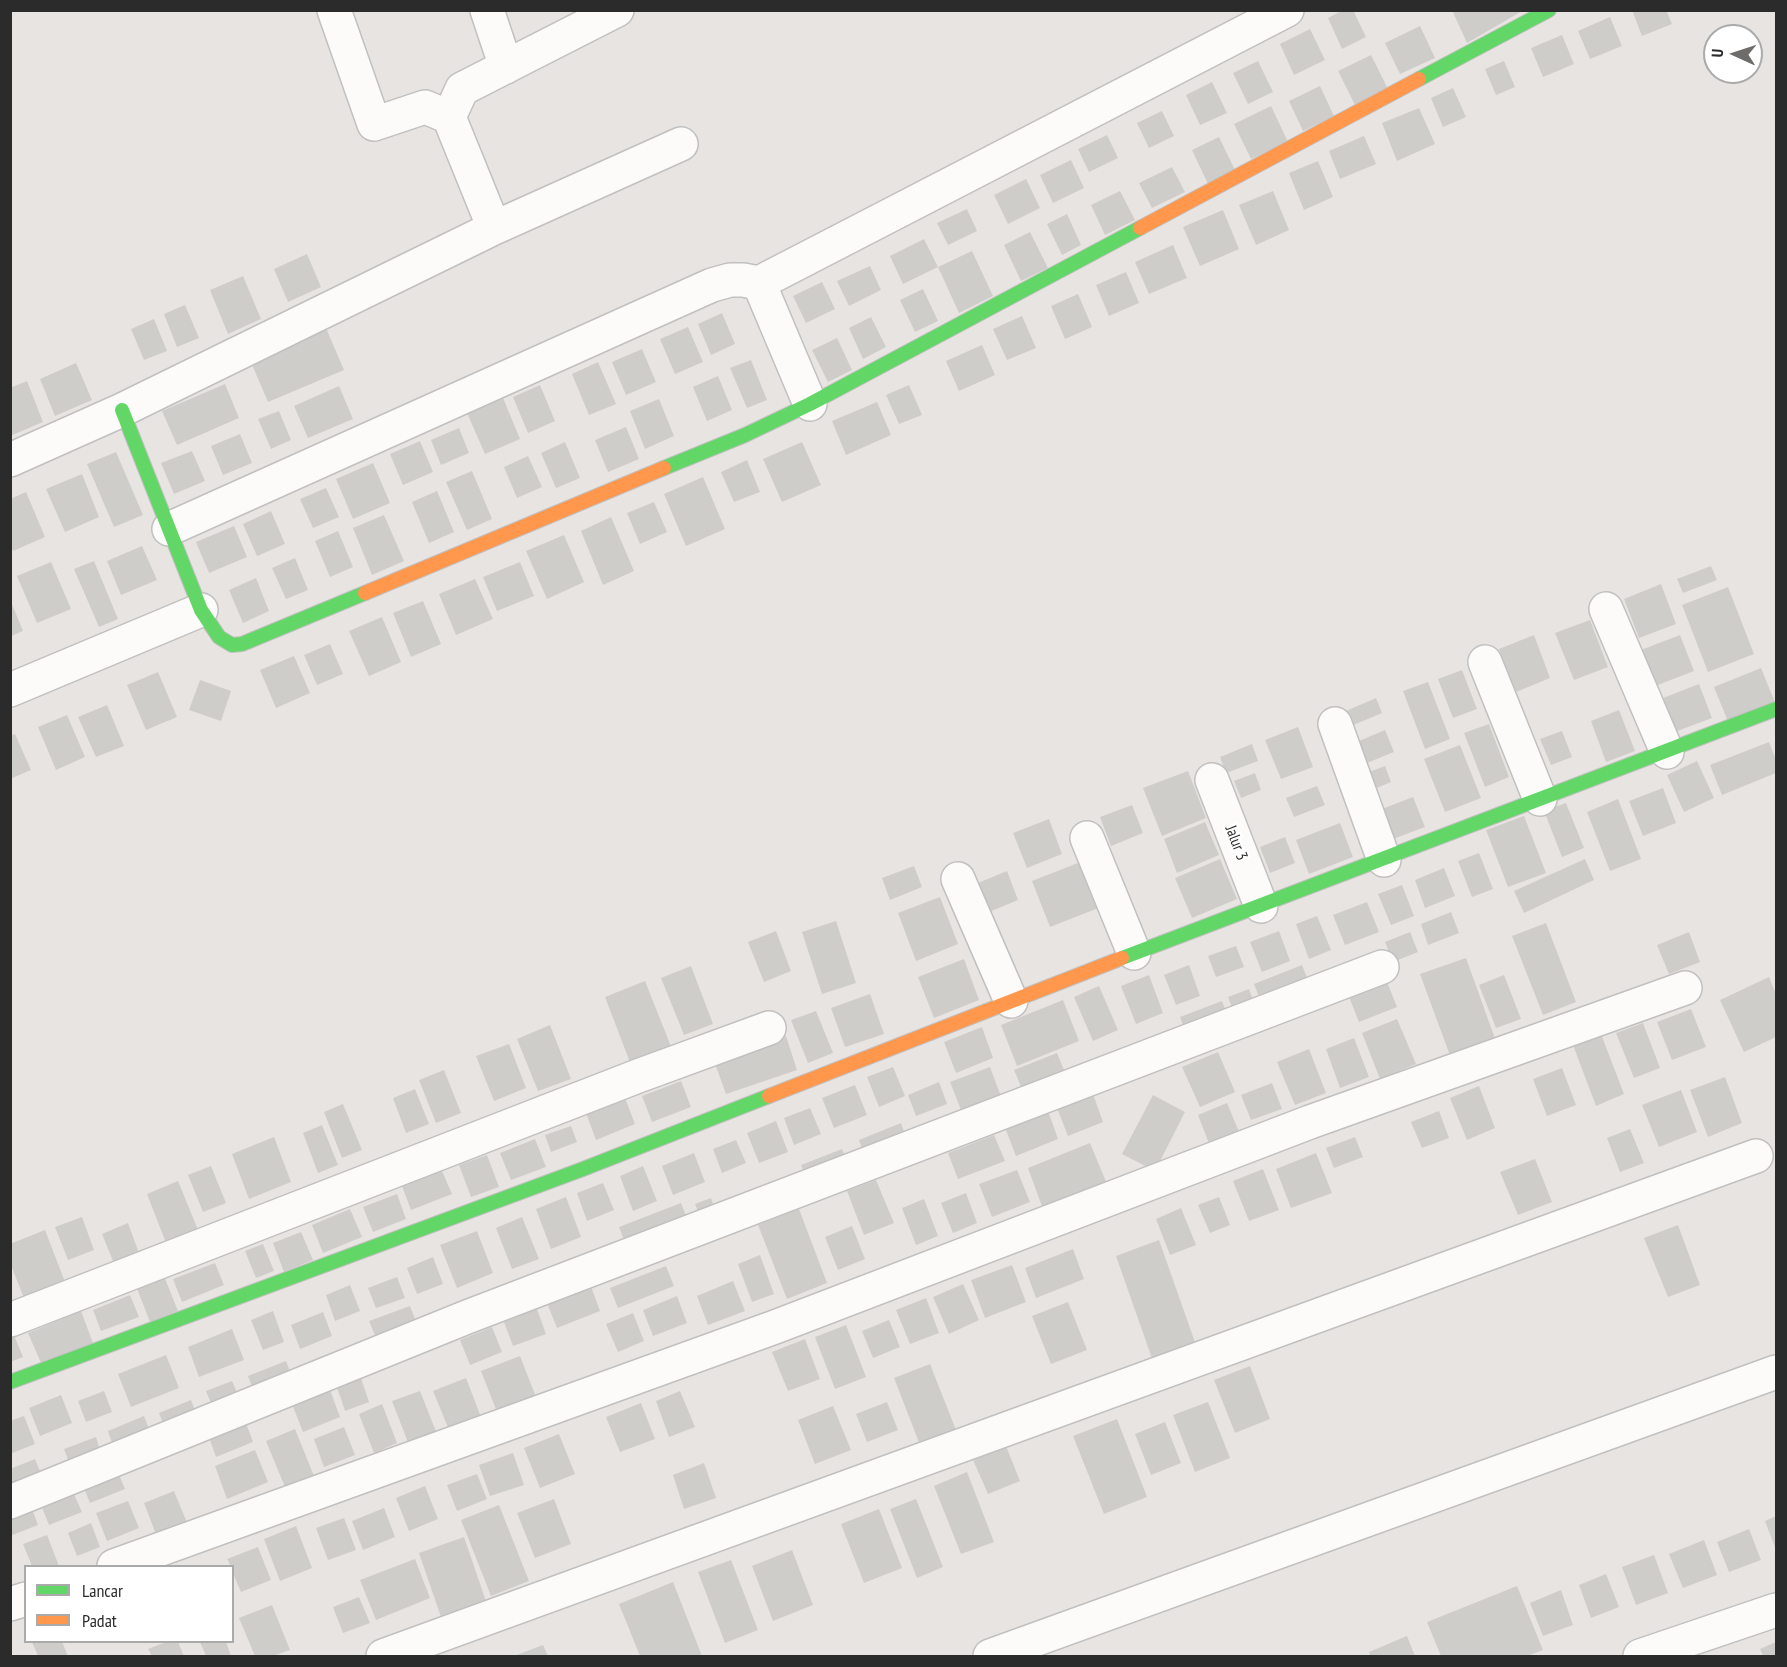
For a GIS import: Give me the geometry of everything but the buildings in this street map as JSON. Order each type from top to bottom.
[{"type":"street","points":[[334,10],[374,124],[425,107],[449,117],[494,228]]},
{"type":"street","points":[[487,10],[506,67]]},
{"type":"street","points":[[449,117],[462,89],[617,10]]},
{"type":"street","points":[[169,529],[712,285],[736,280],[759,283],[1287,10]]},
{"type":"street","points":[[122,410],[201,610],[219,637],[232,645],[242,644],[745,435],[810,404],[1549,10]]},
{"type":"street","points":[[10,460],[122,410],[494,228],[681,144]]},
{"type":"street","points":[[759,283],[810,404]]},
{"type":"street","points":[[1606,609],[1667,752]]},
{"type":"street","points":[[10,690],[201,610]]},
{"type":"street","points":[[1485,662],[1540,799]]},
{"type":"street","points":[[10,1382],[583,1169],[1134,953],[1776,709]]},
{"type":"street","points":[[1335,724],[1383,860]]},
{"type":"street","name":"Jalur 3","points":[[1212,780],[1261,906]]},
{"type":"street","points":[[1087,838],[1134,953]]},
{"type":"street","points":[[958,879],[1011,1001]]},
{"type":"street","points":[[10,1502],[478,1313],[1382,967]]},
{"type":"street","points":[[117,1565],[775,1327],[1310,1122],[1685,988]]},
{"type":"street","points":[[10,1320],[638,1076],[769,1028]]},
{"type":"street","points":[[383,1656],[1756,1156]]},
{"type":"street","points":[[990,1656],[1776,1372]]},
{"type":"street","points":[[1640,1656],[1776,1610]]},
{"type":"traffic: fast","points":[[1419,79],[1549,10]]},
{"type":"traffic: fast","points":[[664,468],[745,435],[810,404],[1140,228]]},
{"type":"traffic: fast","points":[[122,410],[201,610],[219,637],[232,645],[242,644],[365,593]]},
{"type":"traffic: fast","points":[[1122,958],[1776,709]]},
{"type":"traffic: fast","points":[[10,1382],[583,1169],[769,1096]]},
{"type":"traffic: slow","points":[[1140,228],[1419,79]]},
{"type":"traffic: slow","points":[[365,593],[664,468]]},
{"type":"traffic: slow","points":[[769,1096],[1122,958]]}]
